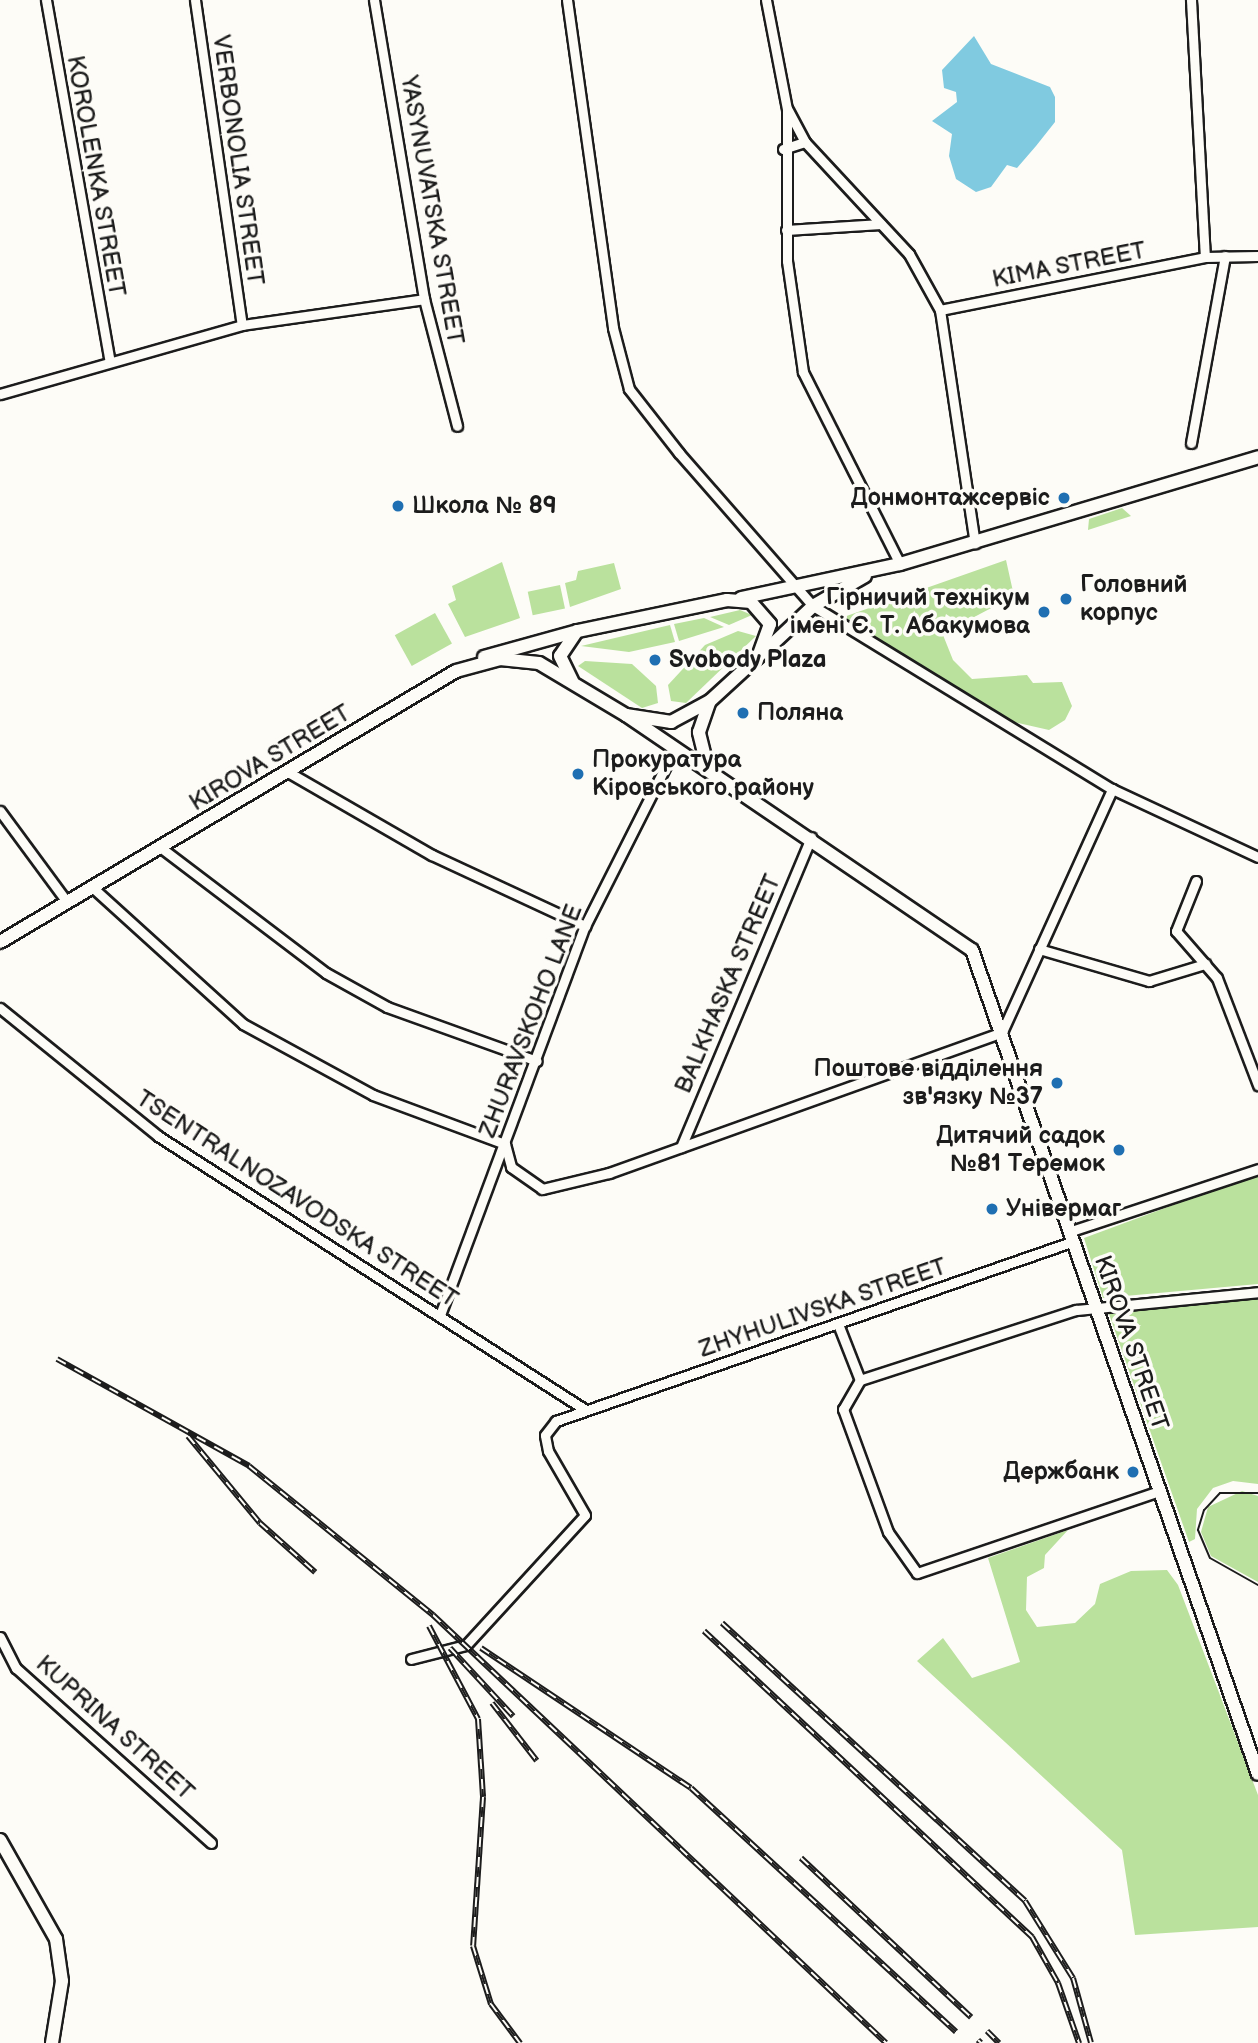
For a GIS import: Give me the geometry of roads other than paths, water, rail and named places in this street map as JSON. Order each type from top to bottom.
[{"type":"main road","points":[[727,600],[900,564],[1258,457]]},
{"type":"main road","points":[[758,657],[813,606],[874,570]]},
{"type":"main road","name":"KIROVA STREET","points":[[0,942],[456,671],[500,649],[727,600],[751,602],[766,615],[770,632],[758,657],[710,701],[671,722],[626,715]]},
{"type":"main road","points":[[572,681],[560,656],[577,631]]},
{"type":"main road","name":"KIROVA STREET","points":[[456,671],[522,660],[572,681],[811,837],[967,943],[1002,1032],[1258,1774]]},
{"type":"main road","name":"KIROVA STREET","points":[[708,769],[699,732],[710,701]]},
{"type":"main road","points":[[0,1840],[42,1909],[60,1955],[52,2043]]},
{"type":"street","name":"KOROLENKA STREET","points":[[46,0],[109,359]]},
{"type":"street","name":"VERBONOLIA STREET","points":[[195,0],[242,325]]},
{"type":"street","name":"YASYNUVATSKA STREET","points":[[374,0],[424,299],[457,426]]},
{"type":"street","points":[[567,0],[613,328],[629,389],[813,606],[1112,789],[1258,857]]},
{"type":"street","points":[[766,0],[787,108],[783,148],[787,261],[803,372],[900,564]]},
{"type":"street","points":[[1191,0],[1205,257]]},
{"type":"street","points":[[787,108],[805,142],[909,254],[940,310],[975,543]]},
{"type":"street","points":[[783,148],[805,142]]},
{"type":"street","points":[[783,148],[787,261]]},
{"type":"street","points":[[786,230],[881,224]]},
{"type":"street","points":[[1191,443],[1225,256]]},
{"type":"street","name":"KIMA STREET","points":[[940,310],[1205,257],[1258,256]]},
{"type":"street","points":[[0,394],[109,359],[242,325],[424,299]]},
{"type":"street","name":"ZHURAVSKOHO LANE","points":[[440,1315],[537,1061],[585,926],[675,748]]},
{"type":"street","points":[[288,772],[432,855],[585,926]]},
{"type":"street","points":[[92,887],[243,1024],[373,1095],[505,1144],[511,1167],[542,1189],[681,1147],[1002,1032],[1112,789]]},
{"type":"street","points":[[0,811],[67,902]]},
{"type":"street","name":"BALKHASKA STREET","points":[[681,1147],[811,837]]},
{"type":"street","points":[[160,847],[326,973],[387,1007],[537,1061]]},
{"type":"street","points":[[1196,881],[1176,931],[1217,978],[1258,1085]]},
{"type":"street","points":[[1040,949],[1149,981],[1205,964]]},
{"type":"street","name":"TSENTRALNOZAVODSKA STREET","points":[[0,1007],[158,1136],[583,1409]]},
{"type":"street","name":"ZHYHULIVSKA STREET","points":[[411,1659],[466,1645],[585,1516],[545,1435],[556,1421],[583,1409],[838,1324],[1258,1169]]},
{"type":"street","points":[[1159,1491],[917,1573],[888,1532],[843,1409],[860,1380],[1098,1307],[1258,1292]]},
{"type":"street","points":[[838,1324],[860,1380]]},
{"type":"street","name":"KUPRINA STREET","points":[[0,1637],[16,1668],[211,1843]]},
{"type":"water","points":[[974,36],[991,64],[1050,87],[1055,97],[1055,122],[1036,146],[1017,168],[1007,165],[991,187],[976,192],[956,179],[949,156],[952,134],[932,121],[957,102],[956,92],[944,88],[942,70]]},
{"type":"tram line","points":[[1258,1493],[1220,1493],[1204,1510],[1198,1530],[1210,1558],[1258,1585]]},
{"type":"railway","points":[[57,1359],[249,1466],[433,1615],[886,2043]]},
{"type":"railway","points":[[188,1436],[260,1523],[315,1572]]},
{"type":"railway","points":[[722,1623],[1025,1901],[1073,1978],[1091,2043]]},
{"type":"railway","points":[[429,1626],[478,1719],[483,1797],[473,1946],[491,2004],[520,2043]]},
{"type":"railway","points":[[704,1631],[1032,1937],[1058,1983],[1079,2043]]},
{"type":"railway","points":[[450,1648],[513,1716]]},
{"type":"railway","points":[[481,1648],[691,1788],[956,2032]]},
{"type":"railway","points":[[492,1703],[537,1761]]},
{"type":"railway","points":[[801,1858],[971,2017]]},
{"type":"railway","points":[[987,2031],[999,2043]]},
{"type":"railway","points":[[978,2040],[981,2043]]},
{"type":"place","name":"Донмонтажсервіс","points":[[1064,498]]},
{"type":"place","name":"Школа № 89","points":[[398,506]]},
{"type":"place","name":"Головний корпус","points":[[1066,599]]},
{"type":"place","name":"Гірничий технікум імені Є. Т. Абакумова","points":[[1044,612]]},
{"type":"place","name":"Svobody Plaza","points":[[655,660]]},
{"type":"place","name":"Поляна","points":[[743,713]]},
{"type":"place","name":"Прокуратура Кіровського району","points":[[578,774]]},
{"type":"place","name":"Поштове відділення зв'язку №37","points":[[1057,1083]]},
{"type":"place","name":"Дитячий садок №81 Теремок","points":[[1119,1150]]},
{"type":"place","name":"Універмаг","points":[[992,1209]]},
{"type":"place","name":"Держбанк","points":[[1133,1472]]}]
